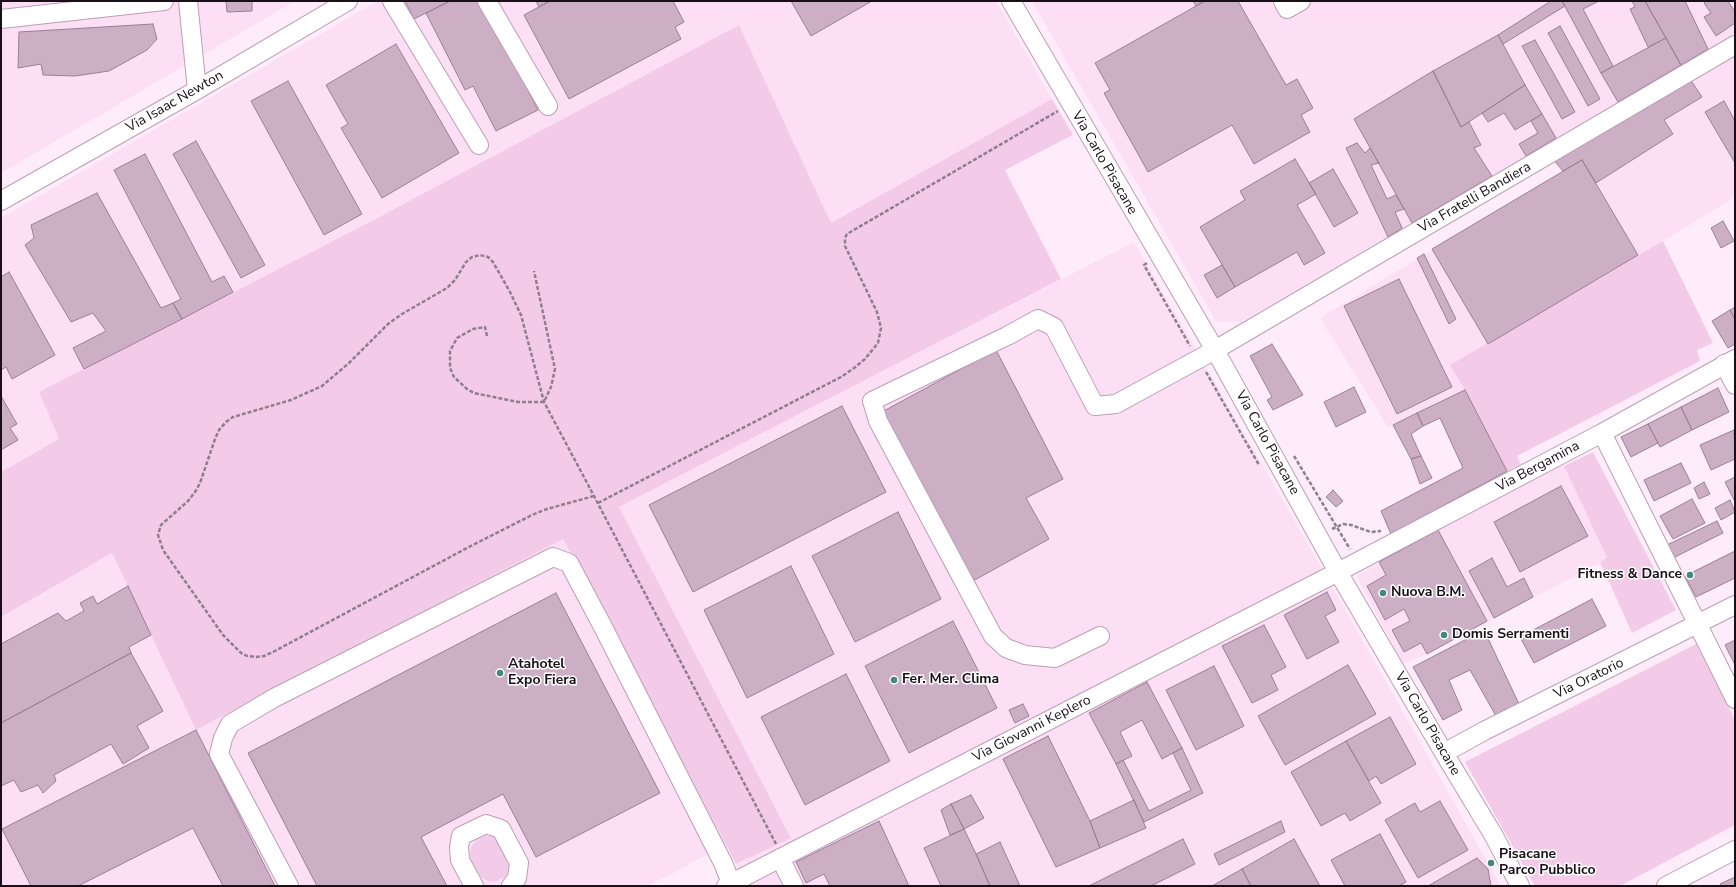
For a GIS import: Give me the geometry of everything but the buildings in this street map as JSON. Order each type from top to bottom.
[{"type":"street","points":[[1,18],[164,1]]},
{"type":"street","points":[[188,1],[197,90]]},
{"type":"street","name":"Via Isaac Newton","points":[[1,201],[197,90],[348,1]]},
{"type":"street","points":[[392,1],[479,145]]},
{"type":"street","points":[[487,1],[548,106]]},
{"type":"street","name":"Via Carlo Pisacane","points":[[1011,1],[1214,350],[1338,572],[1494,836],[1520,886]]},
{"type":"street","points":[[1283,1],[1287,9],[1301,1]]},
{"type":"street","name":"Via Fratelli Bandiera","points":[[1100,636],[1055,658],[1025,656],[1006,648],[993,636],[878,421],[872,401],[1007,336],[1038,319],[1054,327],[1095,406],[1116,404],[1214,350],[1735,45]]},
{"type":"street","points":[[1730,361],[1735,385]]},
{"type":"street","name":"Via Bergamina","points":[[1338,572],[1602,433],[1730,361]]},
{"type":"street","points":[[1602,433],[1735,699]]},
{"type":"street","points":[[290,886],[219,754],[223,738],[230,724],[274,698],[553,557],[569,563],[723,863],[728,885]]},
{"type":"street","name":"Via Giovanni Keplero","points":[[728,885],[1338,572]]},
{"type":"street","name":"Via Oratorio","points":[[1444,753],[1484,731],[1698,625],[1735,605]]},
{"type":"street","points":[[474,886],[460,860],[459,847],[461,836],[486,824],[501,830],[519,863],[517,878],[511,886]]},
{"type":"street","points":[[1673,884],[1735,850]]},
{"type":"street","points":[[783,857],[794,886]]},
{"type":"path","points":[[598,503],[834,381],[854,368],[869,355],[878,343],[881,328],[877,312],[845,246],[845,238],[847,234],[1071,105]]},
{"type":"path","points":[[594,496],[546,509],[532,515],[467,548],[273,652],[264,656],[255,657],[247,656],[241,653],[223,635],[193,590],[163,550],[158,535],[161,525],[188,501],[195,492],[200,483],[215,439],[226,422],[232,417],[291,400],[322,386],[349,363],[388,324],[402,314],[447,288],[455,280],[466,262],[472,257],[480,255],[488,257],[494,262],[510,292],[522,320],[544,402],[598,503],[783,857]]},
{"type":"path","points":[[534,271],[555,369],[551,387],[544,402]]},
{"type":"path","points":[[487,336],[485,327],[473,329],[457,338],[450,351],[450,368],[454,377],[467,389],[474,393],[518,402],[544,402]]},
{"type":"path","points":[[1290,449],[1347,545],[1359,561]]},
{"type":"shaded area","points":[[1,1],[295,1],[1,173]]},
{"type":"shaded area","points":[[378,1],[996,1],[1052,99],[831,223],[739,25],[366,224],[39,392],[59,439],[1,472],[1,218]]},
{"type":"shaded area","points":[[1032,1],[1735,1],[1735,33],[1241,322],[1216,321]]},
{"type":"shaded area","points":[[739,25],[831,223],[1052,99],[1073,135],[1005,170],[1061,279],[619,507],[791,838],[736,864],[563,539],[196,730],[112,553],[1,617],[1,472],[59,439],[39,392],[366,224]]},
{"type":"shaded area","points":[[1735,54],[1735,197],[1663,241],[1451,365],[1465,390],[1388,427],[1320,318],[1563,171],[1553,159]]},
{"type":"shaded area","points":[[1663,241],[1713,343],[1697,350],[1700,361],[1517,456],[1521,464],[1507,471],[1465,390],[1450,365]]},
{"type":"shaded area","points":[[1134,242],[1329,581],[1501,886],[726,886],[743,877],[736,864],[791,837],[619,507]]},
{"type":"shaded area","points":[[1593,452],[1676,610],[1632,633],[1600,562],[1607,558],[1564,466]]},
{"type":"shaded area","points":[[1560,463],[1564,466],[1607,559],[1427,654],[1403,664],[1356,576]]},
{"type":"shaded area","points":[[563,539],[726,845],[648,886],[1,886],[1,617],[112,553],[196,730]]},
{"type":"shaded area","points":[[1696,644],[1735,720],[1735,825],[1620,886],[1535,886],[1465,762]]},
{"type":"shaded area","points":[[486,836],[497,837],[510,855],[511,869],[507,876],[494,882],[488,881],[481,877],[471,860],[470,852],[472,846],[477,840]]},
{"type":"place","name":"Fitness & Dance","points":[[1690,575]]},
{"type":"place","name":"Nuova B.M.","points":[[1383,593]]},
{"type":"place","name":"Domis Serramenti","points":[[1444,635]]},
{"type":"place","name":"Atahotel Expo Fiera","points":[[500,673]]},
{"type":"place","name":"Fer. Mer. Clima","points":[[894,680]]},
{"type":"place","name":"Pisacane Parco Pubblico","points":[[1491,863]]}]
